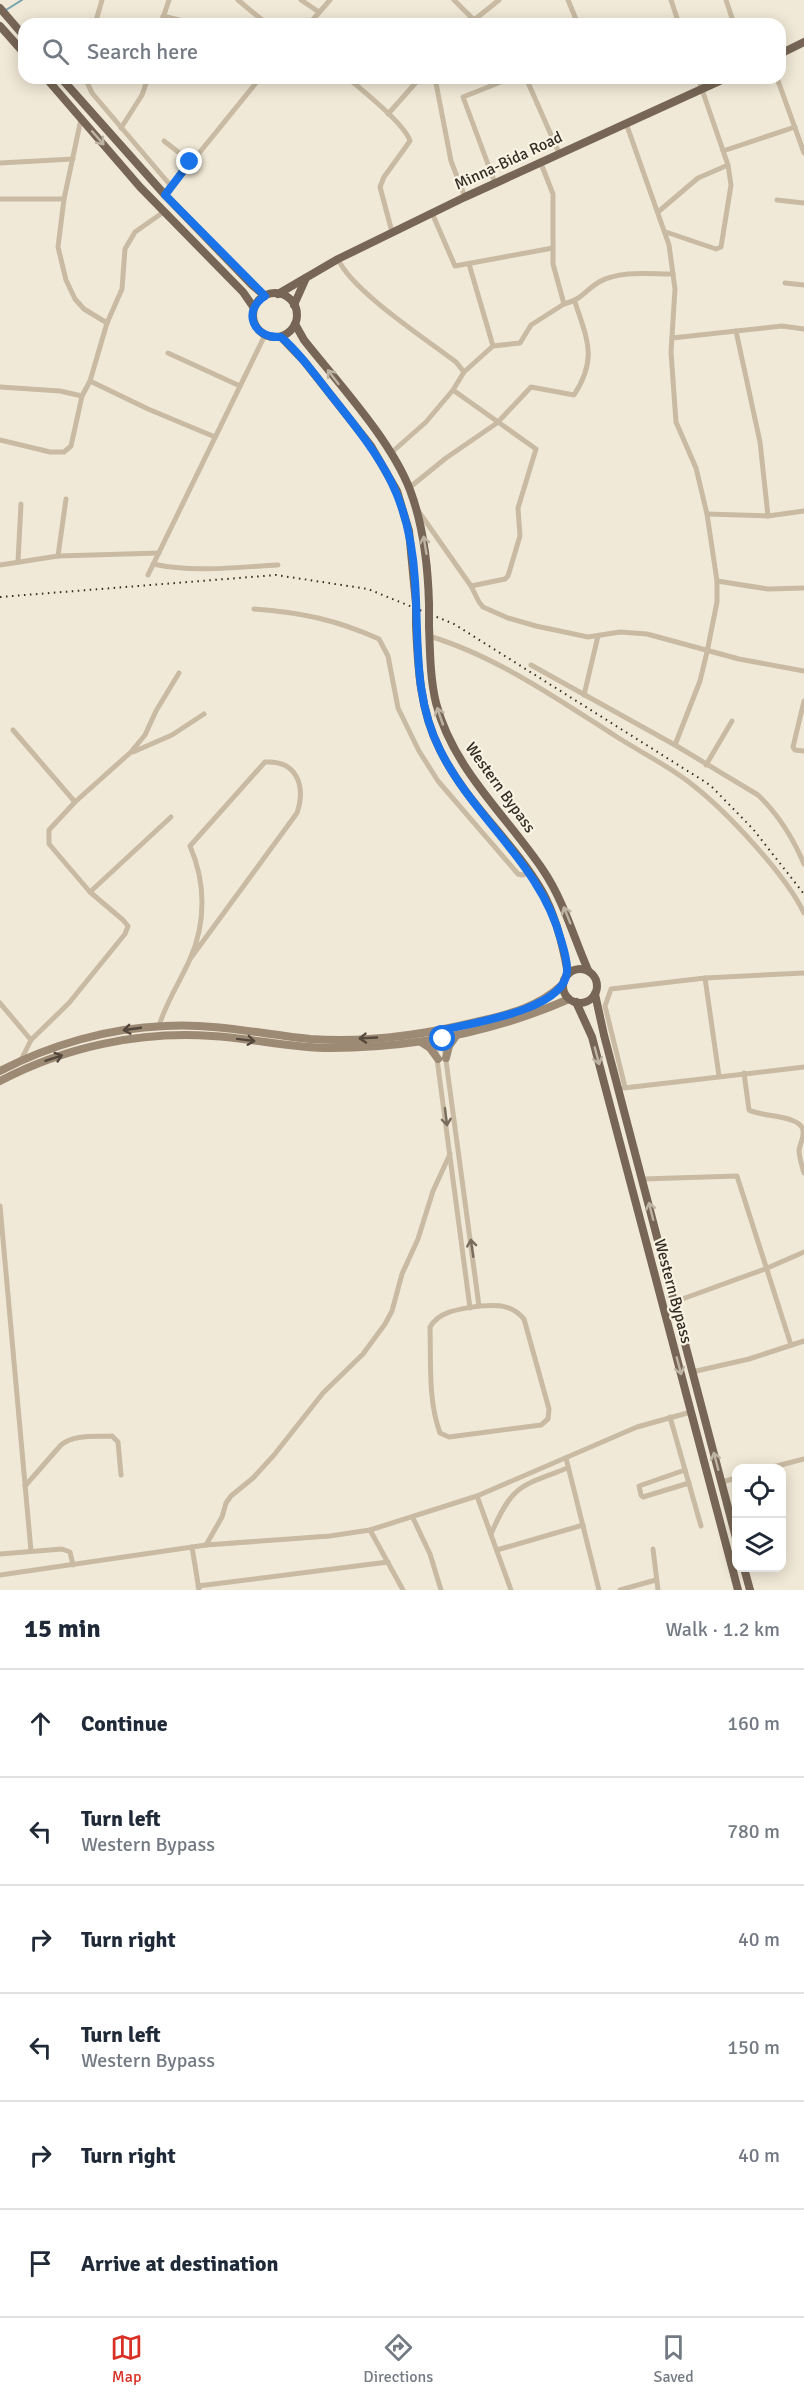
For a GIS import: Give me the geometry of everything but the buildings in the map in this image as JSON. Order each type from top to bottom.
[{"type":"main road","points":[[0,8],[18,29]]},
{"type":"main road","points":[[1,27],[18,46]]},
{"type":"main road","points":[[786,51],[804,42]]},
{"type":"main road","points":[[51,84],[140,187],[243,292],[254,308]]},
{"type":"main road","points":[[66,84],[165,195],[265,296]]},
{"type":"main road","name":"Minna-Bida Road","points":[[278,294],[338,259],[392,232],[540,161],[712,84]]},
{"type":"main road","points":[[294,305],[307,277]]},
{"type":"main road","points":[[278,294],[285,296],[297,311],[292,330],[281,337],[265,335],[255,327],[252,314],[254,308],[265,296],[278,294]]},
{"type":"main road","name":"Western Bypass","points":[[295,324],[304,340],[391,453],[409,488],[416,506],[426,552],[429,636],[436,701],[450,742],[478,786],[544,872],[565,909],[588,970]]},
{"type":"main road","name":"Western Bypass","points":[[281,337],[304,361],[371,446],[397,491],[409,531],[423,701],[440,750],[462,786],[543,892],[563,946],[567,974]]},
{"type":"main road","points":[[0,1071],[21,1060],[90,1037],[159,1026],[218,1027],[329,1040],[438,1035],[456,1036],[526,1017],[572,1000],[584,1002],[596,994],[596,980],[588,970],[576,969],[567,974],[562,985],[544,1000],[523,1010],[438,1035],[420,1042],[328,1048],[214,1036],[157,1035],[109,1042],[74,1051],[21,1070],[0,1081]]},
{"type":"main road","points":[[562,985],[564,992],[572,1000]]},
{"type":"main road","name":"Western Bypass","points":[[596,994],[732,1522]]},
{"type":"main road","name":"Western Bypass","points":[[572,1000],[592,1037],[738,1590]]},
{"type":"main road","points":[[420,1042],[442,1058],[456,1036]]},
{"type":"main road","points":[[745,1572],[750,1590]]},
{"type":"street","points":[[97,18],[102,0]]},
{"type":"street","points":[[169,0],[163,16],[171,18]]},
{"type":"street","points":[[238,0],[260,18]]},
{"type":"street","points":[[301,0],[319,12]]},
{"type":"street","points":[[314,18],[330,0]]},
{"type":"street","points":[[454,0],[468,18]]},
{"type":"street","points":[[476,18],[498,0]]},
{"type":"street","points":[[568,0],[576,18]]},
{"type":"street","points":[[670,0],[677,18]]},
{"type":"street","points":[[726,0],[732,18]]},
{"type":"street","points":[[88,84],[92,93],[171,186]]},
{"type":"street","points":[[121,128],[142,95],[146,84]]},
{"type":"street","points":[[165,195],[255,84]]},
{"type":"street","points":[[355,84],[388,114],[410,141],[384,177],[380,187],[392,232]]},
{"type":"street","points":[[388,114],[415,84]]},
{"type":"street","points":[[436,84],[451,161],[465,197]]},
{"type":"street","points":[[495,183],[463,97],[496,84]]},
{"type":"street","points":[[529,84],[559,153]]},
{"type":"street","points":[[666,232],[716,249],[721,247],[731,192],[728,165],[700,84]]},
{"type":"street","points":[[779,84],[804,153]]},
{"type":"street","points":[[81,118],[64,199],[58,247],[66,280],[75,299],[84,309],[107,323]]},
{"type":"street","points":[[626,123],[666,232],[675,289],[672,338],[675,422],[696,468],[707,514],[717,581],[717,602],[700,681],[675,745]]},
{"type":"street","points":[[723,151],[795,127]]},
{"type":"street","points":[[164,141],[190,162]]},
{"type":"street","points":[[0,163],[73,159]]},
{"type":"street","points":[[540,161],[553,194],[553,264],[564,304]]},
{"type":"street","points":[[658,212],[698,178],[728,165]]},
{"type":"street","points":[[0,199],[64,199]]},
{"type":"street","points":[[777,200],[804,203]]},
{"type":"street","points":[[0,440],[58,453],[68,450],[71,446],[82,396],[90,381],[107,323],[122,289],[125,249],[135,232],[165,211]]},
{"type":"street","points":[[432,213],[455,266],[553,248]]},
{"type":"street","points":[[338,259],[343,269],[358,285],[388,311],[456,362],[464,372]]},
{"type":"street","points":[[470,264],[493,346]]},
{"type":"street","points":[[391,453],[426,422],[453,390],[464,372],[493,346],[520,343],[531,325],[564,304],[575,302],[606,279],[637,274],[673,274]]},
{"type":"street","points":[[785,283],[804,285]]},
{"type":"street","points":[[409,488],[446,458],[497,423],[531,387],[572,395],[576,393],[586,370],[590,352],[575,302]]},
{"type":"street","points":[[672,338],[782,326],[804,329]]},
{"type":"street","points":[[736,331],[760,442],[768,516]]},
{"type":"street","points":[[148,575],[265,335]]},
{"type":"street","points":[[168,353],[240,386]]},
{"type":"street","points":[[90,381],[215,438]]},
{"type":"street","points":[[0,387],[60,391],[82,396]]},
{"type":"street","points":[[453,390],[536,449],[518,508],[520,536],[508,576],[505,579],[471,586]]},
{"type":"street","points":[[58,556],[66,499]]},
{"type":"street","points":[[18,562],[21,504]]},
{"type":"street","points":[[416,506],[483,607],[508,618],[582,636],[620,632],[647,634],[707,652],[804,671]]},
{"type":"street","points":[[707,514],[768,516],[804,511]]},
{"type":"street","points":[[0,565],[58,556],[159,553]]},
{"type":"street","points":[[153,564],[194,570],[278,565]]},
{"type":"street","points":[[717,581],[757,588],[804,588]]},
{"type":"street","points":[[254,609],[288,611],[337,621],[379,639],[388,656],[398,708],[419,751],[438,781],[518,874],[530,873]]},
{"type":"street","points":[[429,636],[455,644],[544,691],[694,786],[732,822],[777,872],[804,913]]},
{"type":"street","points":[[584,695],[598,636]]},
{"type":"street","points":[[531,665],[675,745],[758,795],[769,805],[788,830],[804,861]]},
{"type":"street","points":[[21,1060],[31,1040],[69,1003],[125,934],[128,926],[90,892],[49,844],[49,830],[75,802],[132,752],[145,735],[156,711],[179,673]]},
{"type":"street","points":[[804,701],[793,747],[795,750],[804,751]]},
{"type":"street","points":[[132,752],[172,735],[204,714]]},
{"type":"street","points":[[706,765],[732,721]]},
{"type":"street","points":[[13,730],[75,802]]},
{"type":"street","points":[[159,1026],[190,959],[297,813],[302,790],[297,777],[288,767],[276,761],[265,762],[190,846],[197,862],[202,888],[203,912],[190,959]]},
{"type":"street","points":[[90,892],[171,817]]},
{"type":"street","points":[[804,973],[705,978],[611,989],[605,1006],[622,1088],[804,1067]]},
{"type":"street","points":[[705,978],[719,1076]]},
{"type":"street","points":[[0,1003],[31,1040]]},
{"type":"street","points":[[438,1035],[479,1306]]},
{"type":"street","points":[[442,1058],[450,1154],[470,1308]]},
{"type":"street","points":[[744,1073],[749,1110],[801,1124],[803,1131],[800,1156],[804,1173]]},
{"type":"street","points":[[206,1545],[231,1496],[253,1478],[274,1455],[323,1393],[363,1354],[385,1324],[392,1311],[402,1274],[418,1239],[433,1191],[450,1154]]},
{"type":"street","points":[[643,1179],[735,1174],[791,1346]]},
{"type":"street","points":[[0,1207],[31,1551]]},
{"type":"street","points":[[674,1302],[765,1269],[804,1252]]},
{"type":"street","points":[[479,1306],[507,1306],[517,1310],[524,1319],[549,1409],[548,1419],[542,1425],[449,1437],[440,1433],[431,1378],[430,1327],[434,1320],[443,1314],[479,1306]]},
{"type":"street","points":[[692,1372],[748,1359],[804,1341]]},
{"type":"street","points":[[0,1575],[206,1545],[330,1536],[370,1530],[477,1496],[638,1427],[691,1412]]},
{"type":"street","points":[[670,1417],[701,1526]]},
{"type":"street","points":[[25,1486],[61,1445],[67,1440],[77,1438],[116,1438],[121,1475]]},
{"type":"street","points":[[566,1458],[599,1590]]},
{"type":"street","points":[[785,1464],[804,1459]]},
{"type":"street","points":[[491,1534],[503,1507],[518,1489],[568,1468]]},
{"type":"street","points":[[685,1470],[639,1485],[641,1495],[643,1497],[689,1483]]},
{"type":"street","points":[[722,1482],[732,1479]]},
{"type":"street","points":[[477,1496],[511,1590]]},
{"type":"street","points":[[413,1518],[430,1554],[441,1590]]},
{"type":"street","points":[[497,1550],[583,1525]]},
{"type":"street","points":[[370,1530],[403,1590]]},
{"type":"street","points":[[192,1547],[198,1588],[388,1562]]},
{"type":"street","points":[[653,1549],[658,1590]]},
{"type":"street","points":[[0,1554],[67,1550],[70,1552],[73,1565]]},
{"type":"street","points":[[620,1590],[656,1580]]},
{"type":"waterway","points":[[6,10],[22,0]]},
{"type":"railway","points":[[0,597],[276,575],[368,589],[454,624],[710,785],[753,829],[804,894]]},
{"type":"route","points":[[190,162],[165,195],[265,296],[256,303],[252,314],[255,327],[265,335],[281,337],[304,361],[371,446],[397,491],[404,509],[412,547],[417,654],[423,701],[429,725],[457,779],[543,892],[559,932],[567,974],[562,985],[544,1000],[523,1010],[442,1030],[443,1039]]}]
